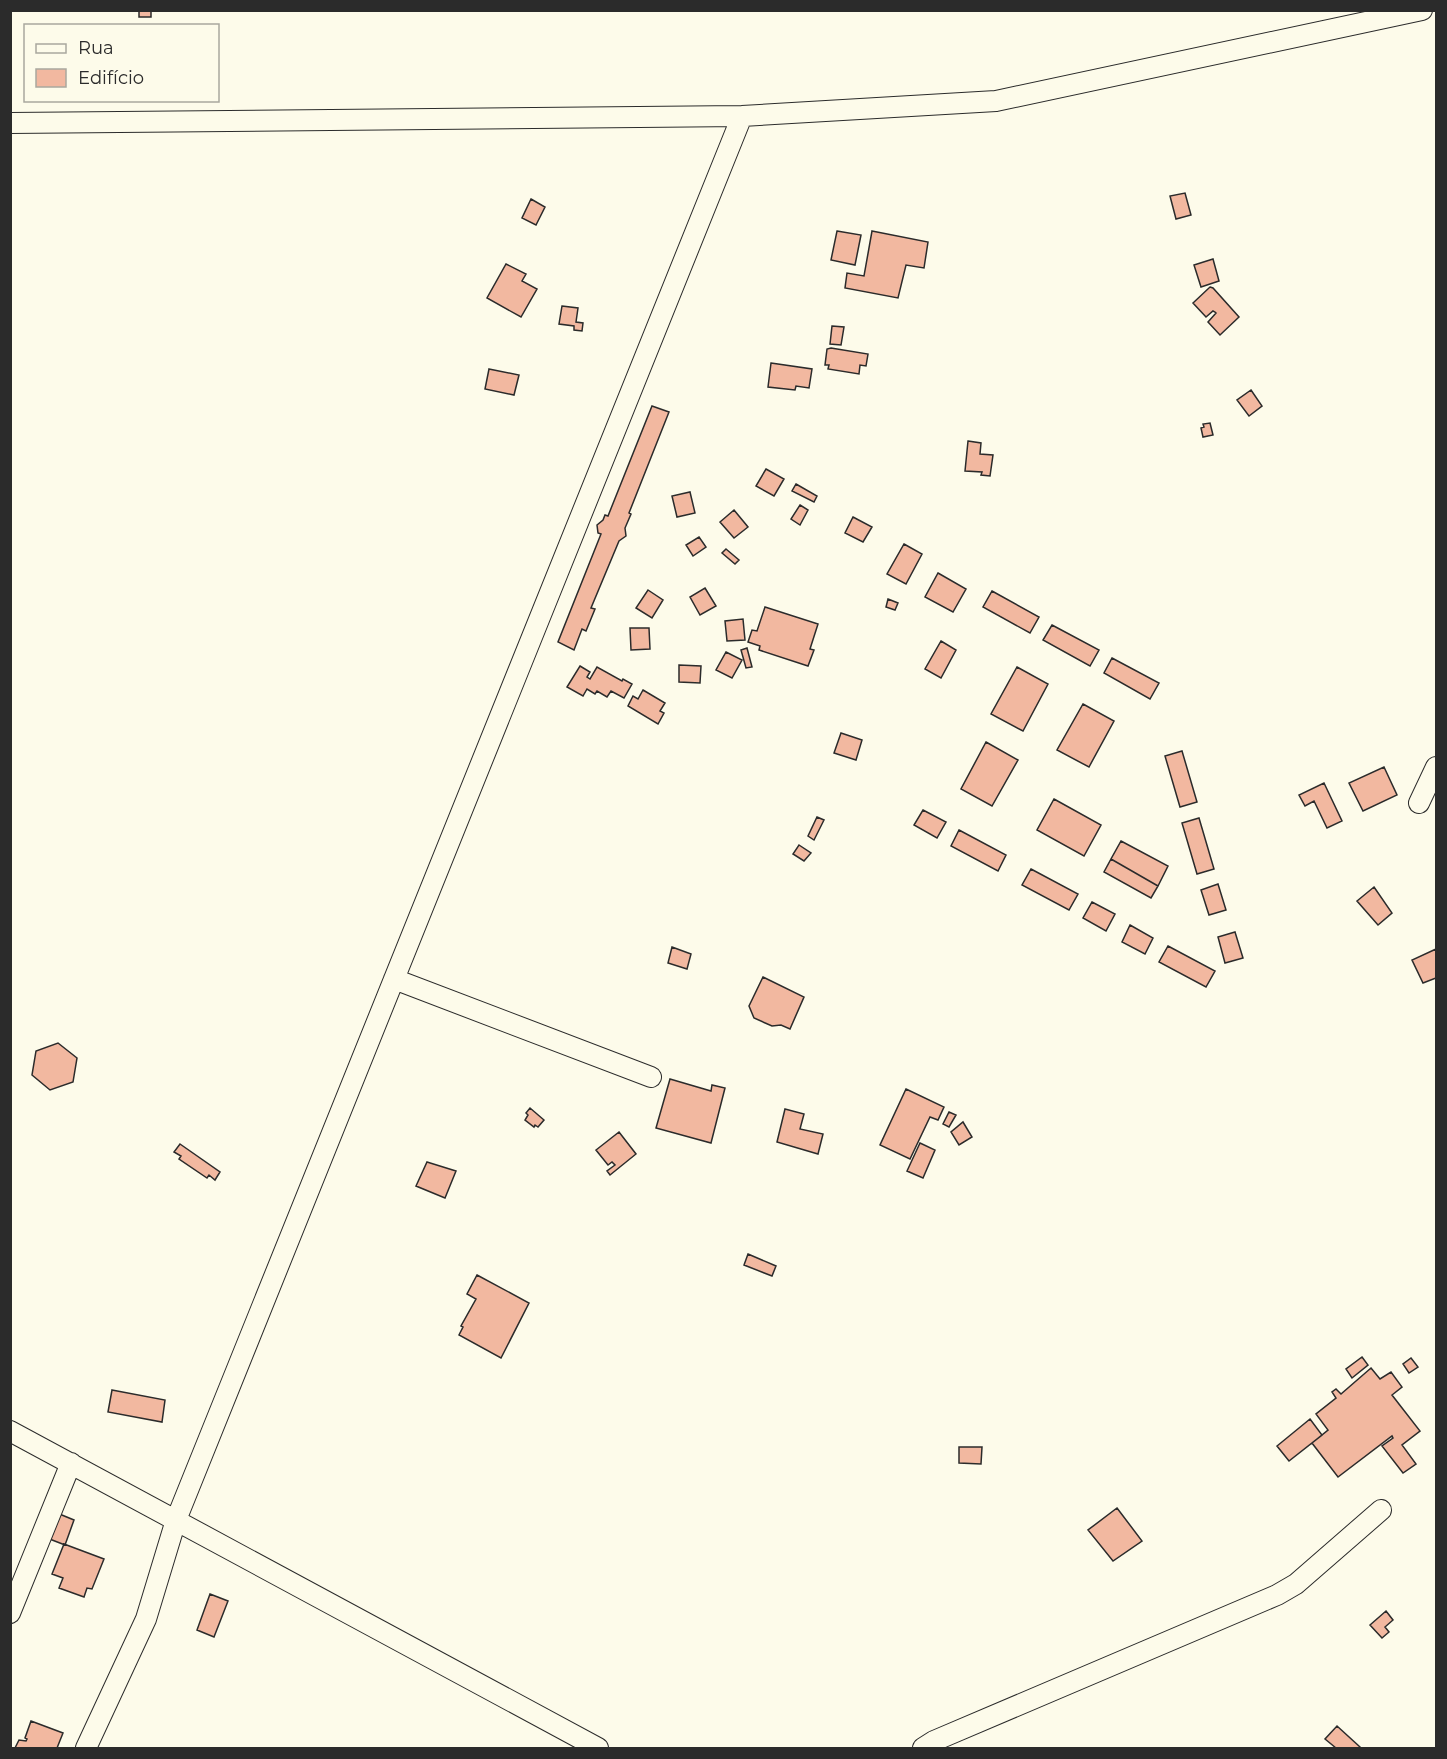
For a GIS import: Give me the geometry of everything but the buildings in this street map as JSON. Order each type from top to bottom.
[{"type":"street","points":[[10,123],[742,116],[996,101],[1422,10]]},
{"type":"street","points":[[86,1749],[146,1619],[176,1520],[742,116]]},
{"type":"street","points":[[1419,803],[1437,767]]},
{"type":"street","points":[[394,979],[651,1077]]},
{"type":"street","points":[[10,1431],[598,1749]]},
{"type":"street","points":[[10,1612],[71,1463]]},
{"type":"street","points":[[924,1749],[945,1737],[1277,1595],[1296,1584],[1381,1510]]}]
